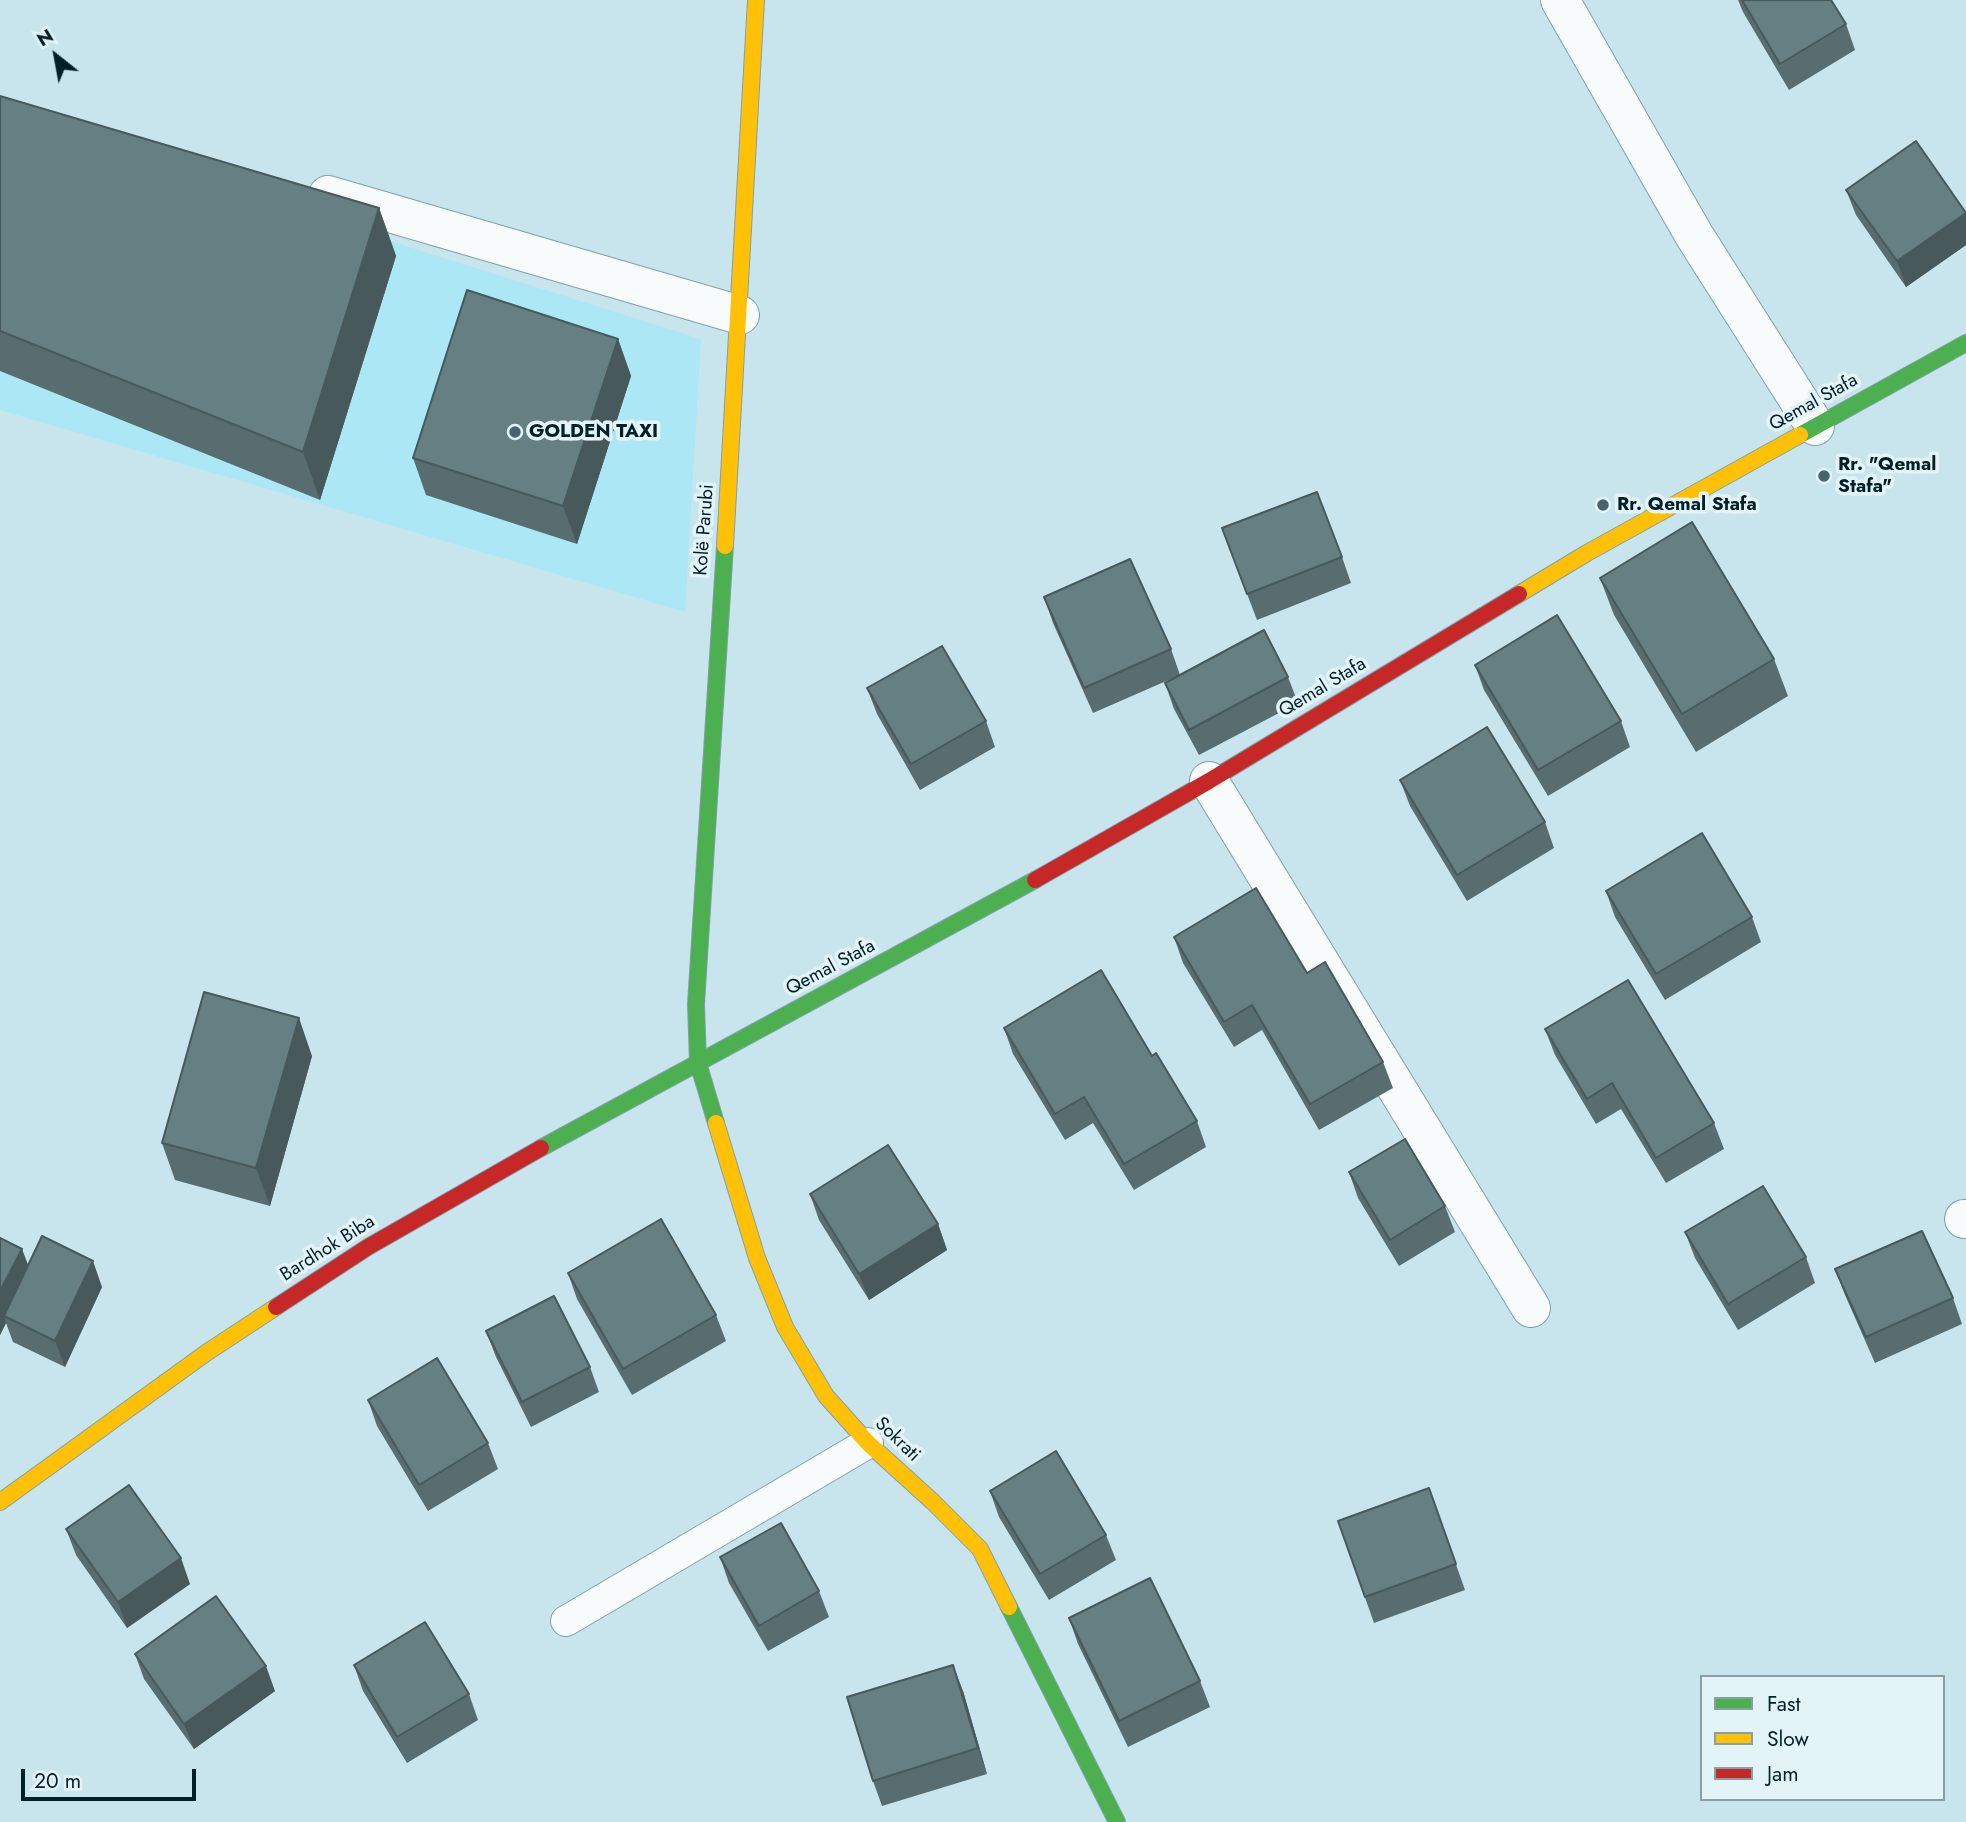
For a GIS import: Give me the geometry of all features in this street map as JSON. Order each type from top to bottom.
[{"type":"street","name":"Kolë Parubi","points":[[698,1063],[696,1004],[740,315],[755,0]]},
{"type":"street","points":[[1560,0],[1695,235],[1815,426]]},
{"type":"street","points":[[299,187],[740,315]]},
{"type":"street","name":"Qemal Stafa","points":[[698,1063],[973,915],[1209,781],[1587,553],[1966,343]]},
{"type":"street","points":[[1209,781],[1531,1308]]},
{"type":"street","name":"Sokrati","points":[[698,1063],[757,1258],[785,1327],[827,1396],[868,1443],[979,1549],[1117,1822]]},
{"type":"street","name":"Bardhok Biba","points":[[0,1503],[206,1353],[368,1247],[566,1134],[698,1063]]},
{"type":"lane","points":[[566,1621],[868,1443]]},
{"type":"shaded area","points":[[0,118],[701,339],[685,612],[0,410]]},
{"type":"building","points":[[1742,0],[1831,0],[1846,24],[1780,64]]},
{"type":"building","points":[[0,96],[379,208],[303,452],[0,331]]},
{"type":"building","points":[[1916,141],[1966,213],[1897,261],[1846,190]]},
{"type":"building","points":[[467,290],[618,339],[563,506],[413,458]]},
{"type":"building","points":[[1317,492],[1342,557],[1247,594],[1222,528]]},
{"type":"building","points":[[1692,522],[1774,659],[1682,714],[1600,578]]},
{"type":"building","points":[[1130,559],[1171,649],[1084,688],[1044,597]]},
{"type":"building","points":[[1557,615],[1621,721],[1538,770],[1475,665]]},
{"type":"building","points":[[1264,630],[1288,677],[1189,730],[1165,683]]},
{"type":"building","points":[[942,646],[986,721],[911,764],[867,688]]},
{"type":"building","points":[[1487,727],[1545,822],[1457,875],[1400,780]]},
{"type":"building","points":[[1702,833],[1752,917],[1656,974],[1606,891]]},
{"type":"building","points":[[1256,888],[1307,973],[1325,962],[1383,1062],[1310,1104],[1252,1005],[1224,1022],[1174,937]]},
{"type":"building","points":[[1101,970],[1152,1056],[1156,1053],[1197,1121],[1124,1164],[1084,1097],[1055,1114],[1004,1028]]},
{"type":"building","points":[[1628,980],[1714,1123],[1656,1158],[1612,1083],[1587,1099],[1545,1029]]},
{"type":"building","points":[[204,992],[299,1018],[256,1168],[162,1143]]},
{"type":"building","points":[[1405,1139],[1445,1206],[1390,1240],[1349,1172]]},
{"type":"building","points":[[888,1145],[938,1224],[859,1274],[810,1194]]},
{"type":"building","points":[[1763,1186],[1806,1257],[1728,1304],[1685,1232]]},
{"type":"building","points":[[661,1219],[716,1315],[623,1369],[568,1273]]},
{"type":"building","points":[[1922,1231],[1953,1298],[1866,1337],[1835,1269]]},
{"type":"building","points":[[42,1236],[93,1261],[55,1341],[4,1316]]},
{"type":"building","points":[[0,1238],[22,1249],[0,1291]]},
{"type":"building","points":[[554,1296],[590,1367],[522,1402],[486,1331]]},
{"type":"building","points":[[437,1358],[488,1443],[419,1485],[368,1400]]},
{"type":"building","points":[[1056,1451],[1106,1535],[1040,1574],[990,1491]]},
{"type":"building","points":[[129,1485],[181,1558],[118,1602],[66,1529]]},
{"type":"building","points":[[1429,1488],[1456,1564],[1365,1597],[1338,1521]]},
{"type":"building","points":[[781,1523],[819,1591],[759,1626],[720,1557]]},
{"type":"building","points":[[1150,1578],[1200,1681],[1119,1721],[1069,1618]]},
{"type":"building","points":[[216,1596],[266,1666],[184,1724],[135,1654]]},
{"type":"building","points":[[425,1622],[469,1694],[397,1737],[354,1665]]},
{"type":"building","points":[[953,1665],[978,1748],[873,1781],[847,1697]]},
{"type":"traffic: fast","points":[[1800,435],[1966,343]]},
{"type":"traffic: fast","points":[[716,1123],[698,1063],[696,1004],[725,546]]},
{"type":"traffic: fast","points":[[541,1148],[1035,880]]},
{"type":"traffic: fast","points":[[1009,1607],[1117,1822]]},
{"type":"traffic: slow","points":[[725,546],[756,0]]},
{"type":"traffic: slow","points":[[1519,594],[1587,553],[1800,435]]},
{"type":"traffic: slow","points":[[716,1123],[757,1258],[785,1327],[826,1396],[868,1443],[980,1549],[1009,1607]]},
{"type":"traffic: slow","points":[[0,1502],[206,1353],[276,1307]]},
{"type":"traffic: jam","points":[[1035,880],[1209,781],[1519,594]]},
{"type":"traffic: jam","points":[[276,1307],[368,1247],[541,1148]]},
{"type":"place","name":"GOLDEN TAXI","points":[[515,432]]},
{"type":"place","name":"Rr. \"Qemal Stafa\"","points":[[1824,476]]},
{"type":"place","name":"Rr. Qemal Stafa","points":[[1603,505]]}]
